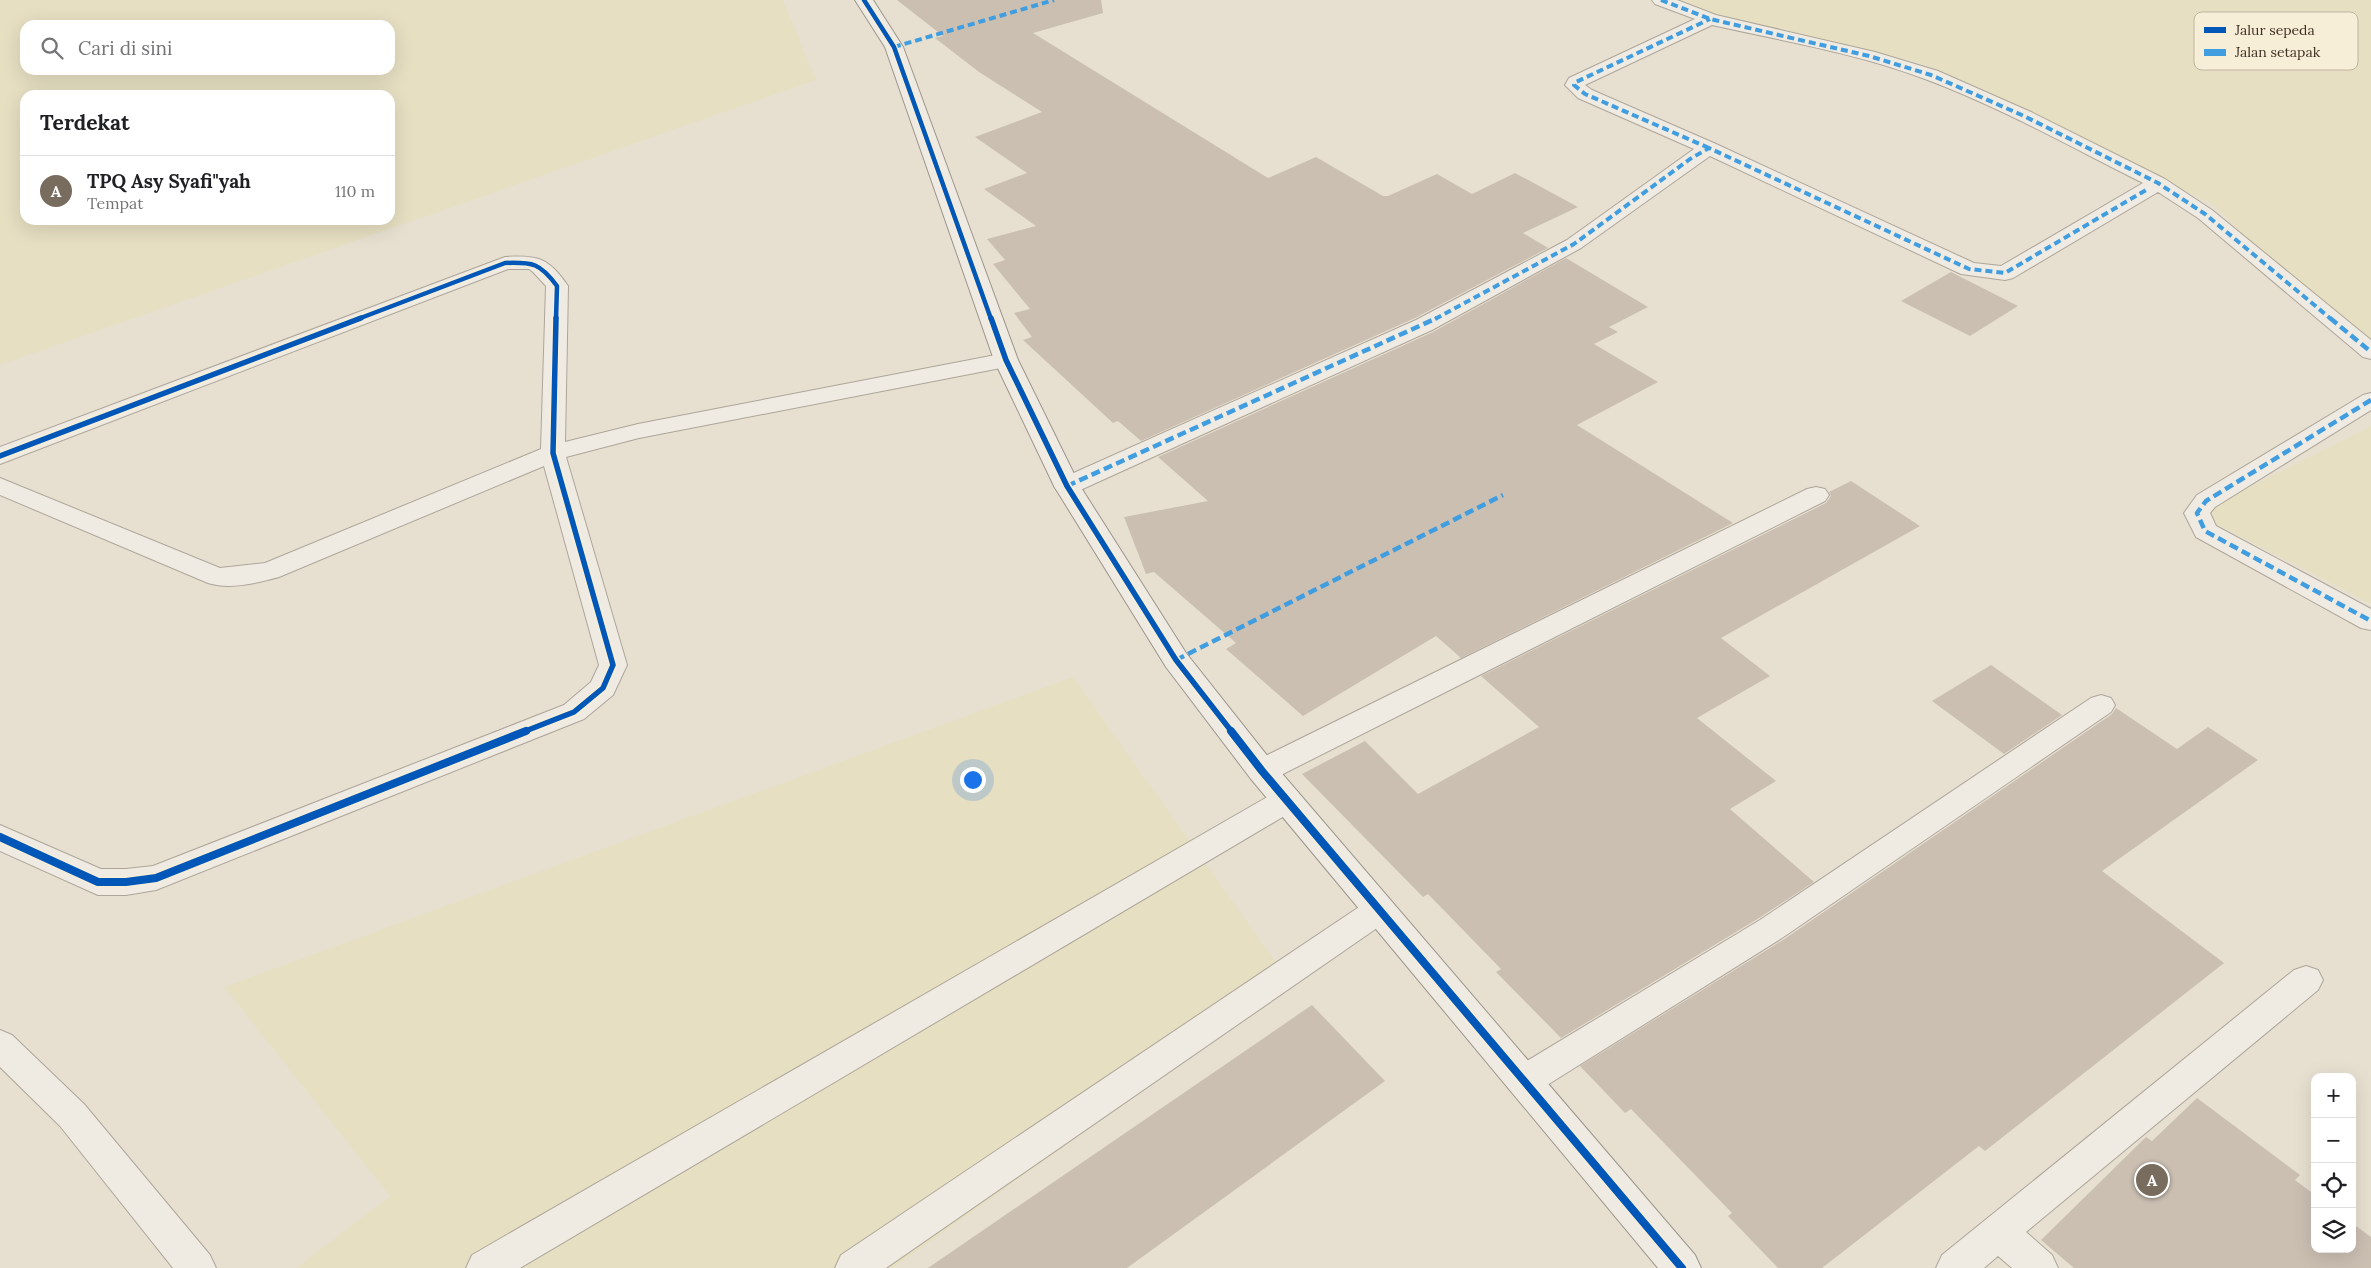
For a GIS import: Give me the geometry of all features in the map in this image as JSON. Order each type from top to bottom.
[{"type":"street","points":[[864,0],[894,47],[1006,360],[1067,486],[1176,660],[1262,771],[1682,1268]]},
{"type":"street","points":[[1661,0],[1710,19],[1860,54],[1931,75],[2024,116],[2212,220],[2371,352]]},
{"type":"street","points":[[1710,19],[1576,82],[1574,85],[1581,91],[1970,269],[2005,273],[2152,186]]},
{"type":"street","points":[[1067,486],[1424,325],[1574,244],[1690,159],[1709,148]]},
{"type":"street","points":[[0,456],[505,264],[531,262],[544,267],[557,286],[553,453],[613,665],[602,688],[574,712],[156,878],[126,882],[98,882],[0,837]]},
{"type":"street","points":[[0,486],[217,577],[242,576],[270,571],[553,453],[638,431],[1006,360]]},
{"type":"street","points":[[2371,400],[2206,501],[2197,513],[2205,531],[2371,621]]},
{"type":"street","points":[[1262,771],[1816,495]]},
{"type":"street","points":[[1524,1081],[1771,929],[2101,705]]},
{"type":"street","points":[[485,1268],[1287,800]]},
{"type":"street","points":[[854,1268],[1379,910]]},
{"type":"street","points":[[1955,1268],[2306,980]]},
{"type":"street","points":[[0,1045],[72,1115],[197,1268]]},
{"type":"street","points":[[2000,1233],[2039,1268]]},
{"type":"shaded area","points":[[0,0],[783,0],[816,80],[0,365]]},
{"type":"shaded area","points":[[1672,0],[2371,0],[2371,359],[2212,204],[1921,63],[1688,10]]},
{"type":"shaded area","points":[[2371,426],[2371,604],[2197,514]]},
{"type":"shaded area","points":[[1073,677],[1292,985],[893,1268],[296,1268],[390,1196],[224,987]]},
{"type":"building","points":[[897,0],[1101,0],[1103,13],[1033,33],[1268,178],[1316,157],[1383,196],[1388,196],[1437,174],[1472,194],[1515,173],[1578,207],[1523,233],[1548,248],[1415,318],[1141,441],[1118,421],[1113,423],[1023,340],[1032,337],[1014,313],[1030,309],[993,264],[1005,260],[987,239],[1036,226],[984,189],[1027,173],[975,137],[1042,112],[979,72],[935,38],[943,36]]},
{"type":"building","points":[[1566,258],[1648,307],[1609,327],[1618,332],[1594,344],[1658,382],[1577,425],[1733,523],[1461,658],[1436,636],[1303,716],[1226,649],[1236,643],[1154,572],[1146,574],[1124,517],[1208,501],[1158,457],[1433,332]]},
{"type":"building","points":[[1951,272],[2018,306],[1970,336],[1901,301]]},
{"type":"building","points":[[1851,481],[1920,526],[1721,638],[1770,676],[1697,718],[1776,781],[1730,809],[1814,882],[1759,918],[1561,1038],[1496,972],[1501,969],[1428,894],[1423,897],[1302,774],[1365,741],[1418,794],[1539,727],[1481,676],[1826,503],[1831,496],[1829,492]]},
{"type":"building","points":[[1991,665],[2062,715],[2004,754],[1932,701]]},
{"type":"building","points":[[2116,708],[2177,749],[2208,727],[2258,760],[2102,871],[2224,963],[1985,1151],[1979,1146],[1822,1268],[1778,1268],[1728,1216],[1732,1213],[1631,1109],[1625,1113],[1580,1066],[1783,940],[2112,714]]},
{"type":"building","points":[[1312,1005],[1385,1081],[1127,1268],[928,1268]]},
{"type":"building","points":[[2197,1098],[2300,1175],[2295,1180],[2311,1192],[2311,1253],[2356,1253],[2356,1226],[2371,1237],[2371,1268],[2074,1268],[2041,1240],[2146,1137],[2152,1141]]},
{"type":"marked path","points":[[894,47],[1054,0]]},
{"type":"marked path","points":[[1661,0],[1710,19],[1869,56],[1931,75],[2024,116],[2158,183],[2205,214],[2371,352]]},
{"type":"marked path","points":[[1709,148],[1585,94],[1574,85],[1576,82],[1710,19]]},
{"type":"marked path","points":[[1067,486],[1424,325],[1574,244],[1690,159],[1709,148],[1969,269],[2005,273],[2146,190]]},
{"type":"marked path","points":[[2371,400],[2206,501],[2197,513],[2205,531],[2371,621]]},
{"type":"marked path","points":[[1176,660],[1503,495]]},
{"type":"cycle path","points":[[864,0],[894,47],[1006,360],[1067,486],[1176,660],[1262,771],[1682,1268]]},
{"type":"cycle path","points":[[0,456],[505,263],[536,264],[546,271],[557,286],[553,453],[613,665],[603,688],[574,712],[156,878],[126,882],[98,882],[0,837]]},
{"type":"place","name":"TPQ Asy Syafi\"yah","points":[[2152,1180]]}]
